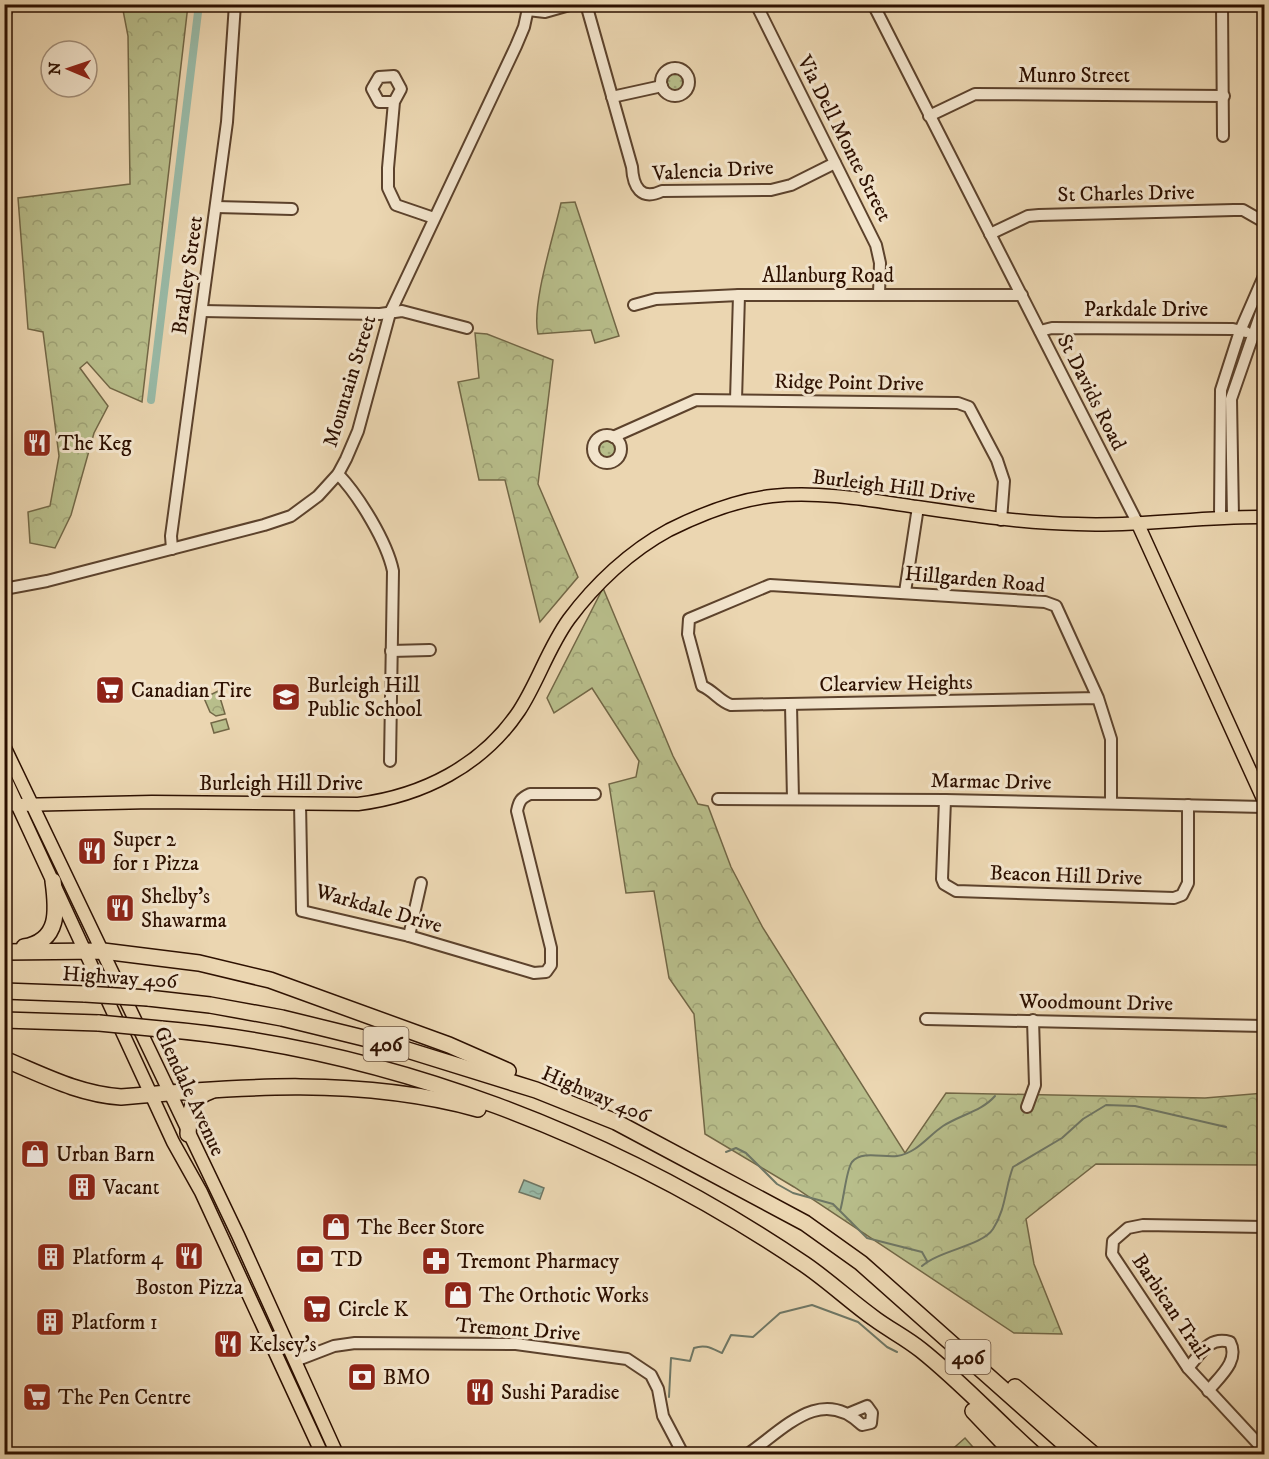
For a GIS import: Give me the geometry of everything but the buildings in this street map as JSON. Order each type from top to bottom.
[{"type":"highway","points":[[4,951],[30,946],[48,936],[56,919],[53,881]]},
{"type":"highway","points":[[4,951],[87,954],[103,951],[199,963],[270,980],[449,1045],[616,1122]]},
{"type":"highway","name":"Highway 406","points":[[4,991],[85,994],[210,1005],[282,1018],[388,1044],[537,1090],[616,1122],[805,1224],[861,1263],[1076,1455]]},
{"type":"highway","name":"406","points":[[4,1020],[99,1023],[225,1034],[333,1056],[477,1099],[589,1144],[703,1201],[805,1265],[874,1319],[921,1350],[1034,1455]]},
{"type":"highway","points":[[4,1059],[67,1087],[98,1096],[153,1095],[276,1085],[394,1092],[461,1105],[589,1144]]},
{"type":"highway","points":[[188,1134],[191,1107],[201,1094],[216,1090]]},
{"type":"highway","points":[[861,1263],[1056,1420],[1093,1455]]},
{"type":"highway","points":[[874,1319],[941,1380],[1014,1455]]},
{"type":"main road","points":[[4,15],[8,4]]},
{"type":"main road","name":"Burleigh Hill Drive","points":[[11,806],[152,802],[358,804],[383,801],[412,793],[471,763],[490,745],[520,709],[568,620],[590,594],[639,549],[702,514],[750,500],[803,494],[837,495],[1001,520],[1079,525],[1220,517],[1264,517]]},
{"type":"main road","name":"St Davids Road","points":[[1137,522],[1264,801]]},
{"type":"main road","name":"Glendale Avenue","points":[[4,746],[103,951],[337,1455]]},
{"type":"main road","name":"Glendale Avenue","points":[[4,776],[11,806],[53,881],[153,1095],[172,1142],[201,1192],[322,1455]]},
{"type":"main road","points":[[280,1365],[295,1361]]},
{"type":"street","name":"Bradley Street","points":[[172,549],[171,536],[227,122],[235,4]]},
{"type":"street","points":[[529,7],[545,12],[573,4]]},
{"type":"street","name":"Valencia Drive","points":[[586,4],[632,167],[633,183],[641,192],[653,195],[662,191],[771,190],[791,185],[836,163]]},
{"type":"street","name":"Via Dell Monte Street","points":[[756,4],[876,245],[880,263],[879,294]]},
{"type":"street","name":"St Davids Road","points":[[873,4],[1137,522]]},
{"type":"street","points":[[1222,4],[1223,136]]},
{"type":"street","name":"Mountain Street","points":[[4,589],[31,585],[291,516],[318,496],[338,474],[358,431],[390,313],[516,46],[529,7]]},
{"type":"street","points":[[612,97],[662,86]]},
{"type":"street","name":"Munro Street","points":[[929,116],[975,94],[1224,96]]},
{"type":"street","points":[[394,102],[388,188],[396,205],[434,218]]},
{"type":"street","points":[[216,207],[292,209]]},
{"type":"street","name":"St Charles Drive","points":[[990,234],[1028,216],[1039,214],[1244,210],[1264,222]]},
{"type":"street","points":[[1220,517],[1220,394],[1240,331],[1264,276]]},
{"type":"street","points":[[736,400],[739,295]]},
{"type":"street","name":"Allanburg Road","points":[[634,305],[656,298],[739,295],[1022,295]]},
{"type":"street","points":[[1233,517],[1231,399],[1252,333],[1264,304],[1253,298]]},
{"type":"street","points":[[202,311],[390,313],[402,311],[467,328]]},
{"type":"street","name":"Parkdale Drive","points":[[1040,331],[1052,328],[1252,333]]},
{"type":"street","name":"Ridge Point Drive","points":[[613,436],[692,401],[958,403],[969,407],[997,460],[1004,481],[1001,520]]},
{"type":"street","points":[[338,474],[351,487],[390,556],[393,571],[390,761]]},
{"type":"street","points":[[905,592],[918,507]]},
{"type":"street","name":"Hillgarden Road","points":[[702,686],[688,634],[689,619],[770,585],[1045,602],[1056,606],[1098,698],[1111,739],[1111,803]]},
{"type":"street","points":[[391,651],[430,650]]},
{"type":"street","name":"Clearview Heights","points":[[702,686],[713,691],[720,701],[731,705],[1098,698]]},
{"type":"street","points":[[791,705],[793,800]]},
{"type":"street","name":"Warkdale Drive","points":[[300,803],[302,911],[409,936],[534,973],[546,972],[551,965],[551,948],[517,811],[522,798],[530,794],[594,794]]},
{"type":"street","name":"Marmac Drive","points":[[718,799],[945,800],[1264,807]]},
{"type":"street","name":"Beacon Hill Drive","points":[[945,800],[942,879],[944,884],[956,891],[1173,898],[1182,895],[1188,884],[1188,805]]},
{"type":"street","points":[[409,936],[420,883]]},
{"type":"street","name":"Woodmount Drive","points":[[926,1019],[1264,1026]]},
{"type":"street","points":[[1027,1107],[1035,1085],[1033,1020]]},
{"type":"street","name":"Barbican Trail","points":[[1264,1227],[1143,1225],[1128,1228],[1113,1241],[1112,1254],[1188,1368],[1264,1450]]},
{"type":"street","points":[[1188,1368],[1209,1344],[1219,1339],[1230,1342],[1234,1350],[1232,1360],[1208,1391]]},
{"type":"street","name":"Tremont Drive","points":[[295,1361],[333,1346],[355,1343],[516,1344],[627,1359],[651,1376],[658,1389],[663,1416],[683,1455]]},
{"type":"street","points":[[748,1455],[812,1410],[830,1407],[850,1413]]},
{"type":"green space","points":[[122,5],[188,5],[142,402],[110,388],[87,362],[80,368],[108,406],[94,433],[71,515],[55,548],[30,543],[28,512],[50,506],[59,456],[43,332],[28,329],[18,198],[130,184],[128,36]]},
{"type":"green space","points":[[675,73],[681,76],[684,82],[681,88],[675,91],[669,88],[666,82],[669,76]]},
{"type":"green space","points":[[575,202],[619,336],[595,343],[591,330],[538,334],[540,288],[561,203]]},
{"type":"green space","points":[[475,333],[487,334],[553,360],[538,484],[578,577],[540,622],[505,480],[479,480],[458,382],[479,378]]},
{"type":"green space","points":[[607,440],[613,443],[616,449],[613,455],[607,458],[601,455],[598,449],[601,443]]},
{"type":"green space","points":[[603,588],[673,756],[698,804],[708,806],[731,867],[763,928],[905,1153],[946,1093],[1205,1098],[1264,1093],[1264,1165],[1096,1164],[1026,1219],[1034,1264],[1062,1334],[1014,1333],[794,1187],[705,1134],[694,1014],[669,978],[654,891],[626,893],[609,784],[636,777],[639,761],[592,688],[554,713],[547,698]]},
{"type":"green space","points":[[218,691],[225,714],[216,716],[210,712],[204,698]]},
{"type":"green space","points":[[226,719],[229,729],[214,733],[211,723]]},
{"type":"green space","points":[[965,1438],[979,1454],[947,1454]]},
{"type":"water","points":[[524,1180],[544,1188],[540,1199],[519,1192]]},
{"type":"waterway","points":[[151,400],[199,4]]},
{"type":"waterway","points":[[840,1211],[848,1171],[856,1158],[867,1155],[897,1156],[911,1151],[943,1126],[984,1105],[995,1096]]},
{"type":"waterway","points":[[922,1266],[939,1256],[988,1235],[1003,1206],[1013,1167],[1062,1138],[1083,1119],[1106,1105],[1135,1106],[1226,1127]]},
{"type":"waterway","points":[[726,1152],[736,1148],[746,1153],[777,1184],[793,1193],[833,1204],[867,1238],[922,1252],[927,1261]]},
{"type":"waterway","points":[[669,1397],[671,1358],[690,1361],[694,1348],[701,1346],[722,1353],[731,1335],[753,1337],[780,1313],[812,1305],[858,1322],[887,1347],[897,1352]]},
{"type":"place","name":"The Keg","points":[[37,443]]},
{"type":"place","name":"Canadian Tire","points":[[110,690]]},
{"type":"place","name":"Burleigh Hill Public School","points":[[286,697]]},
{"type":"place","name":"Super 2 for 1 Pizza","points":[[92,851]]},
{"type":"place","name":"Shelby's Shawarma","points":[[120,908]]},
{"type":"place","name":"Urban Barn","points":[[35,1154]]},
{"type":"place","name":"Vacant","points":[[82,1187]]},
{"type":"place","name":"The Beer Store","points":[[336,1227]]},
{"type":"place","name":"Boston Pizza","points":[[189,1256]]},
{"type":"place","name":"Platform 4","points":[[51,1257]]},
{"type":"place","name":"TD","points":[[310,1259]]},
{"type":"place","name":"Tremont Pharmacy","points":[[436,1261]]},
{"type":"place","name":"The Orthotic Works","points":[[458,1295]]},
{"type":"place","name":"Circle K","points":[[317,1309]]},
{"type":"place","name":"Platform 1","points":[[50,1322]]},
{"type":"place","name":"Kelsey's","points":[[228,1344]]},
{"type":"place","name":"BMO","points":[[362,1377]]},
{"type":"place","name":"Sushi Paradise","points":[[480,1392]]},
{"type":"place","name":"The Pen Centre","points":[[37,1397]]}]
